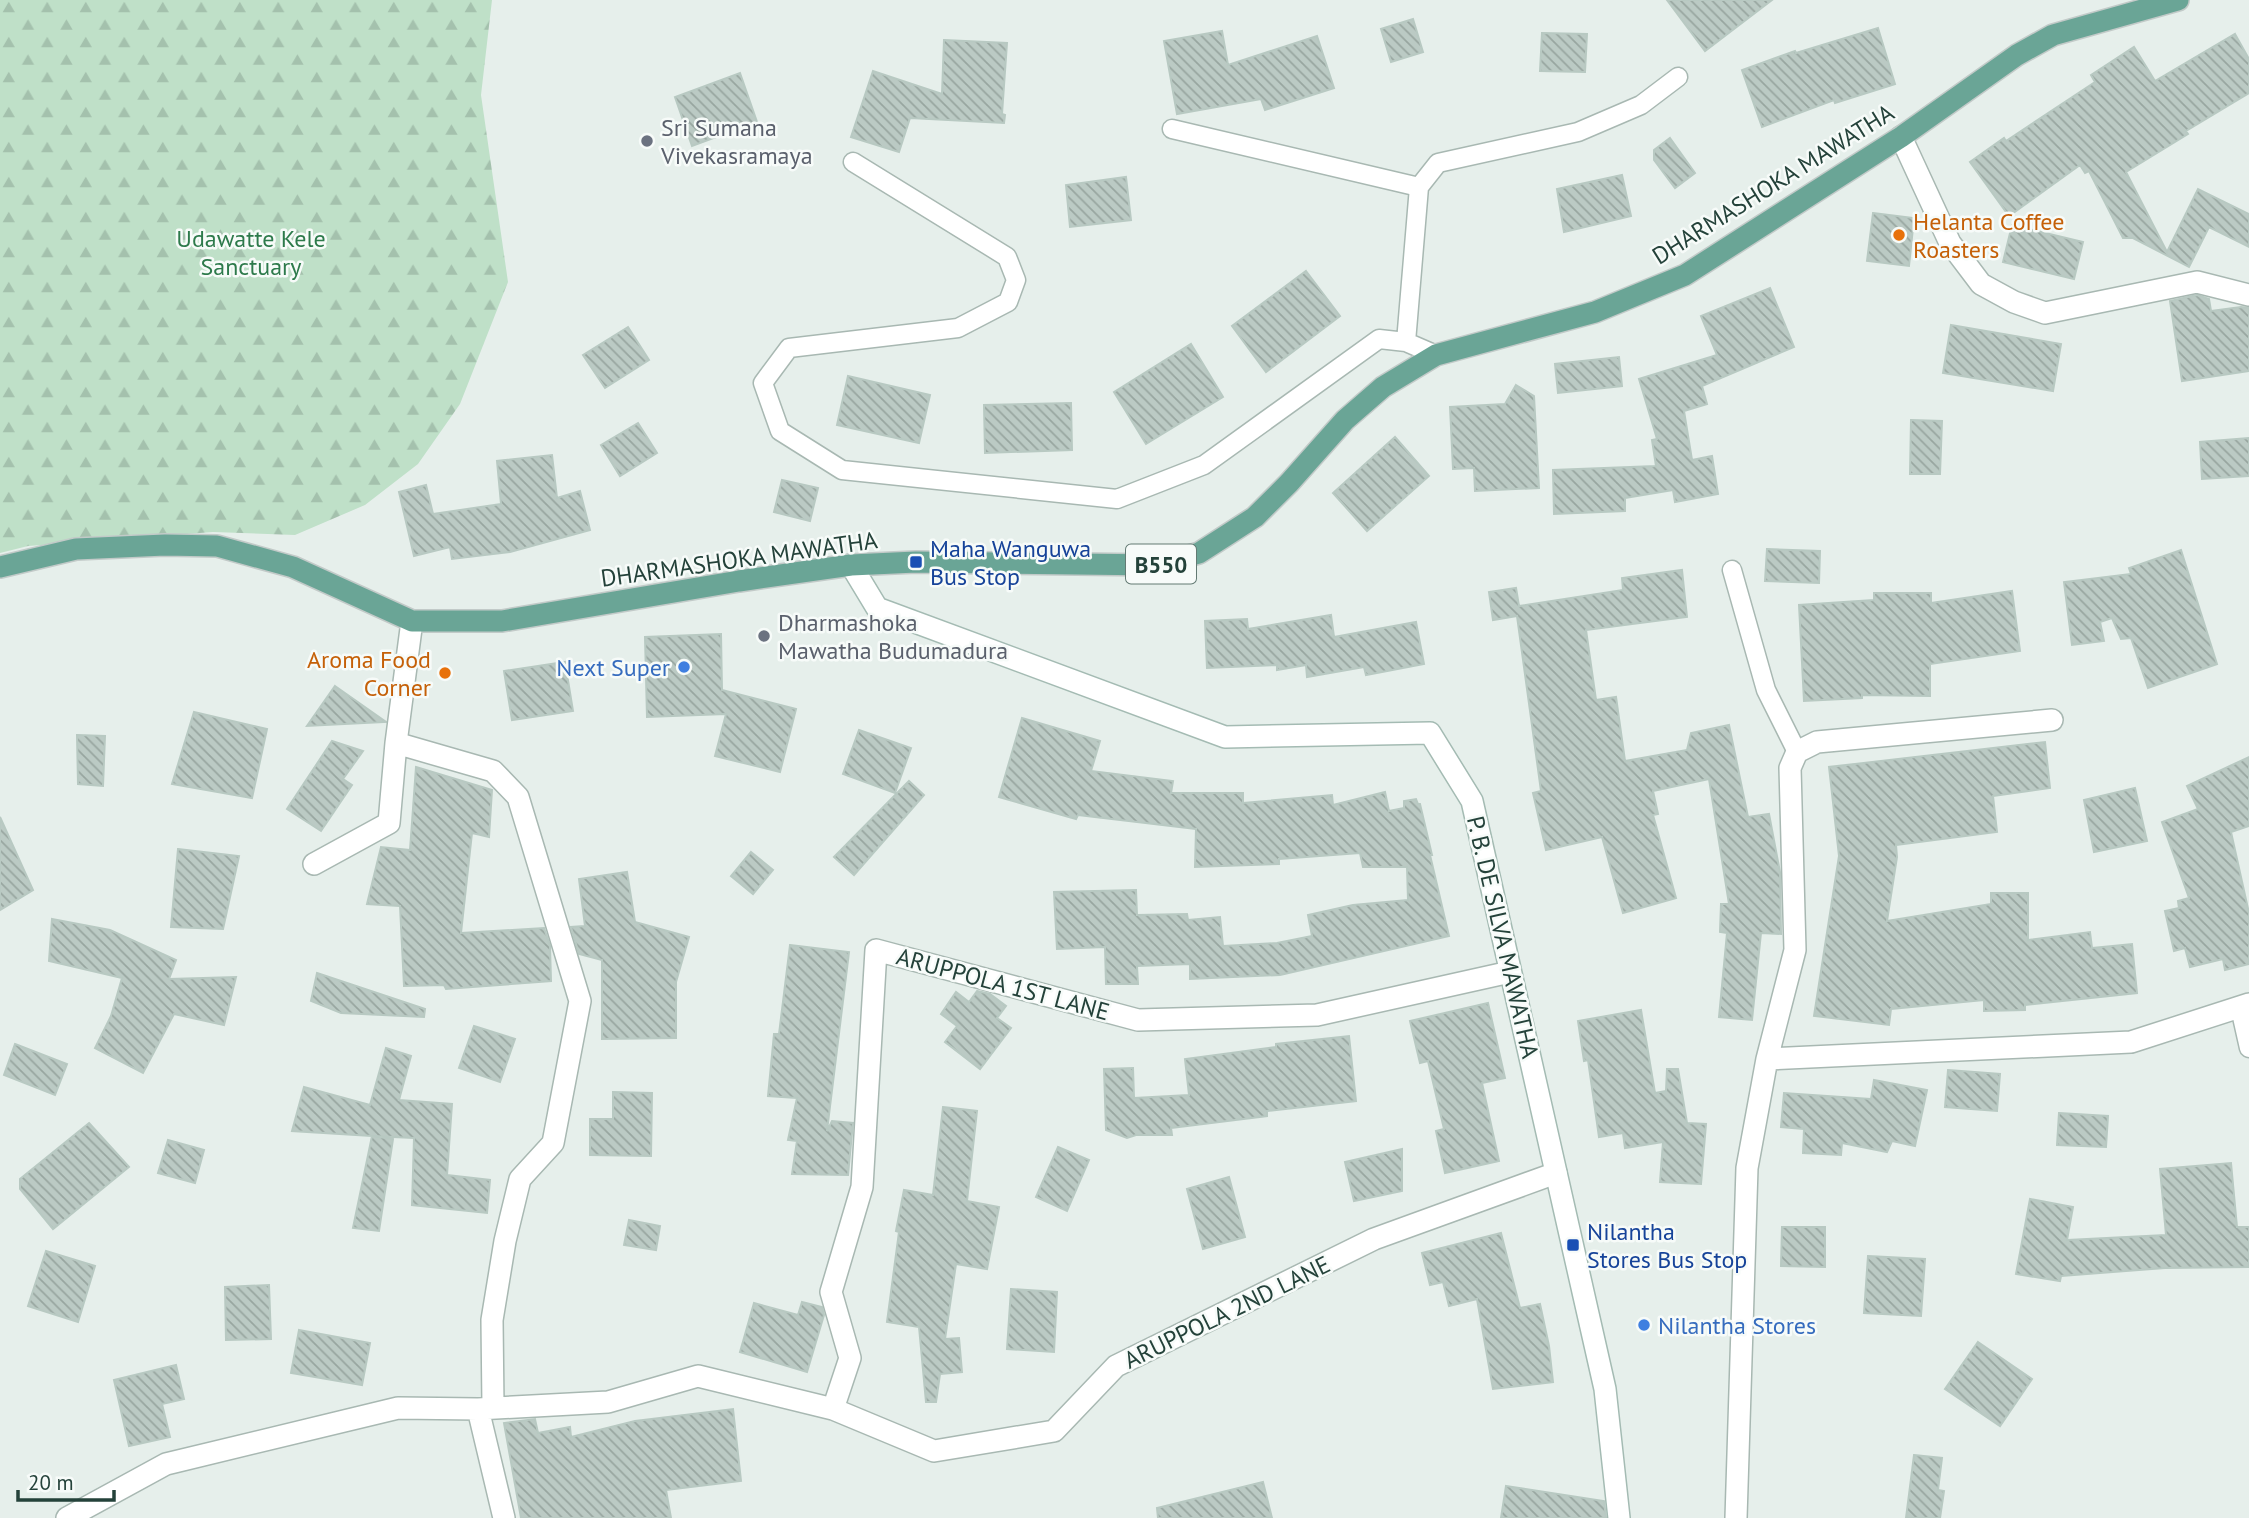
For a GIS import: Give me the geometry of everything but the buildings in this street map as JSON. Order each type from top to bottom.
[{"type":"main road","name":"DHARMASHOKA MAWATHA","points":[[0,567],[75,549],[164,545],[217,546],[293,567],[412,621],[502,621],[739,580],[851,565],[916,562],[1157,565],[1199,553],[1255,517],[1345,420],[1383,387],[1436,355],[1595,312],[1685,275],[1901,137],[2017,55],[2053,35],[2178,0]]},
{"type":"street","points":[[1901,137],[1950,243],[1981,284],[2014,302],[2045,313],[2197,282],[2249,295]]},
{"type":"street","name":"P. B. DE SILVA MAWATHA","points":[[851,565],[877,608],[1225,737],[1430,733],[1472,801],[1605,1390],[1619,1518]]},
{"type":"street","points":[[314,864],[389,823],[412,621]]},
{"type":"street","points":[[1736,1518],[1747,1168],[1767,1059],[1795,950],[1790,768],[1797,752],[1816,742],[2052,720]]},
{"type":"street","points":[[396,744],[493,771],[518,797],[580,1000],[553,1143],[520,1179],[505,1241],[492,1320],[485,1408],[504,1518]]},
{"type":"street","name":"ARUPPOLA 1ST LANE","points":[[834,1409],[850,1357],[831,1293],[862,1187],[876,950],[1138,1020],[1317,1015],[1510,972]]},
{"type":"street","points":[[1767,1059],[2131,1042],[2244,1006]]},
{"type":"street","name":"ARUPPOLA 2ND LANE","points":[[66,1518],[166,1464],[398,1408],[485,1408],[608,1402],[698,1376],[834,1409],[934,1451],[1054,1431],[1116,1366],[1374,1239],[1556,1173]]},
{"type":"lane","points":[[1406,341],[1419,187],[1438,163],[1578,132],[1641,105],[1678,77]]},
{"type":"lane","points":[[1172,129],[1419,187]]},
{"type":"lane","points":[[853,162],[1007,257],[1016,280],[1008,302],[958,328],[789,348],[763,383],[780,431],[842,470],[1116,499],[1204,465],[1379,338],[1406,341],[1436,355]]},
{"type":"lane","points":[[1732,570],[1766,690],[1797,752]]},
{"type":"lane","points":[[2244,1006],[2249,1048]]},
{"type":"green space","name":"Udawatte Kele Sanctuary","points":[[0,0],[492,0],[481,95],[508,282],[460,404],[418,464],[365,505],[295,535],[213,532],[28,546],[0,553]]},
{"type":"place","name":"Sri Sumana Vivekasramaya","points":[[647,141]]},
{"type":"place","name":"Helanta Coffee Roasters","points":[[1899,235]]},
{"type":"place","name":"Maha Wanguwa Bus Stop","points":[[916,562]]},
{"type":"place","name":"Dharmashoka Mawatha Budumadura","points":[[764,636]]},
{"type":"place","name":"Next Super","points":[[684,667]]},
{"type":"place","name":"Aroma Food Corner","points":[[445,673]]},
{"type":"place","name":"Nilantha Stores Bus Stop","points":[[1573,1245]]},
{"type":"place","name":"Nilantha Stores","points":[[1644,1325]]}]
